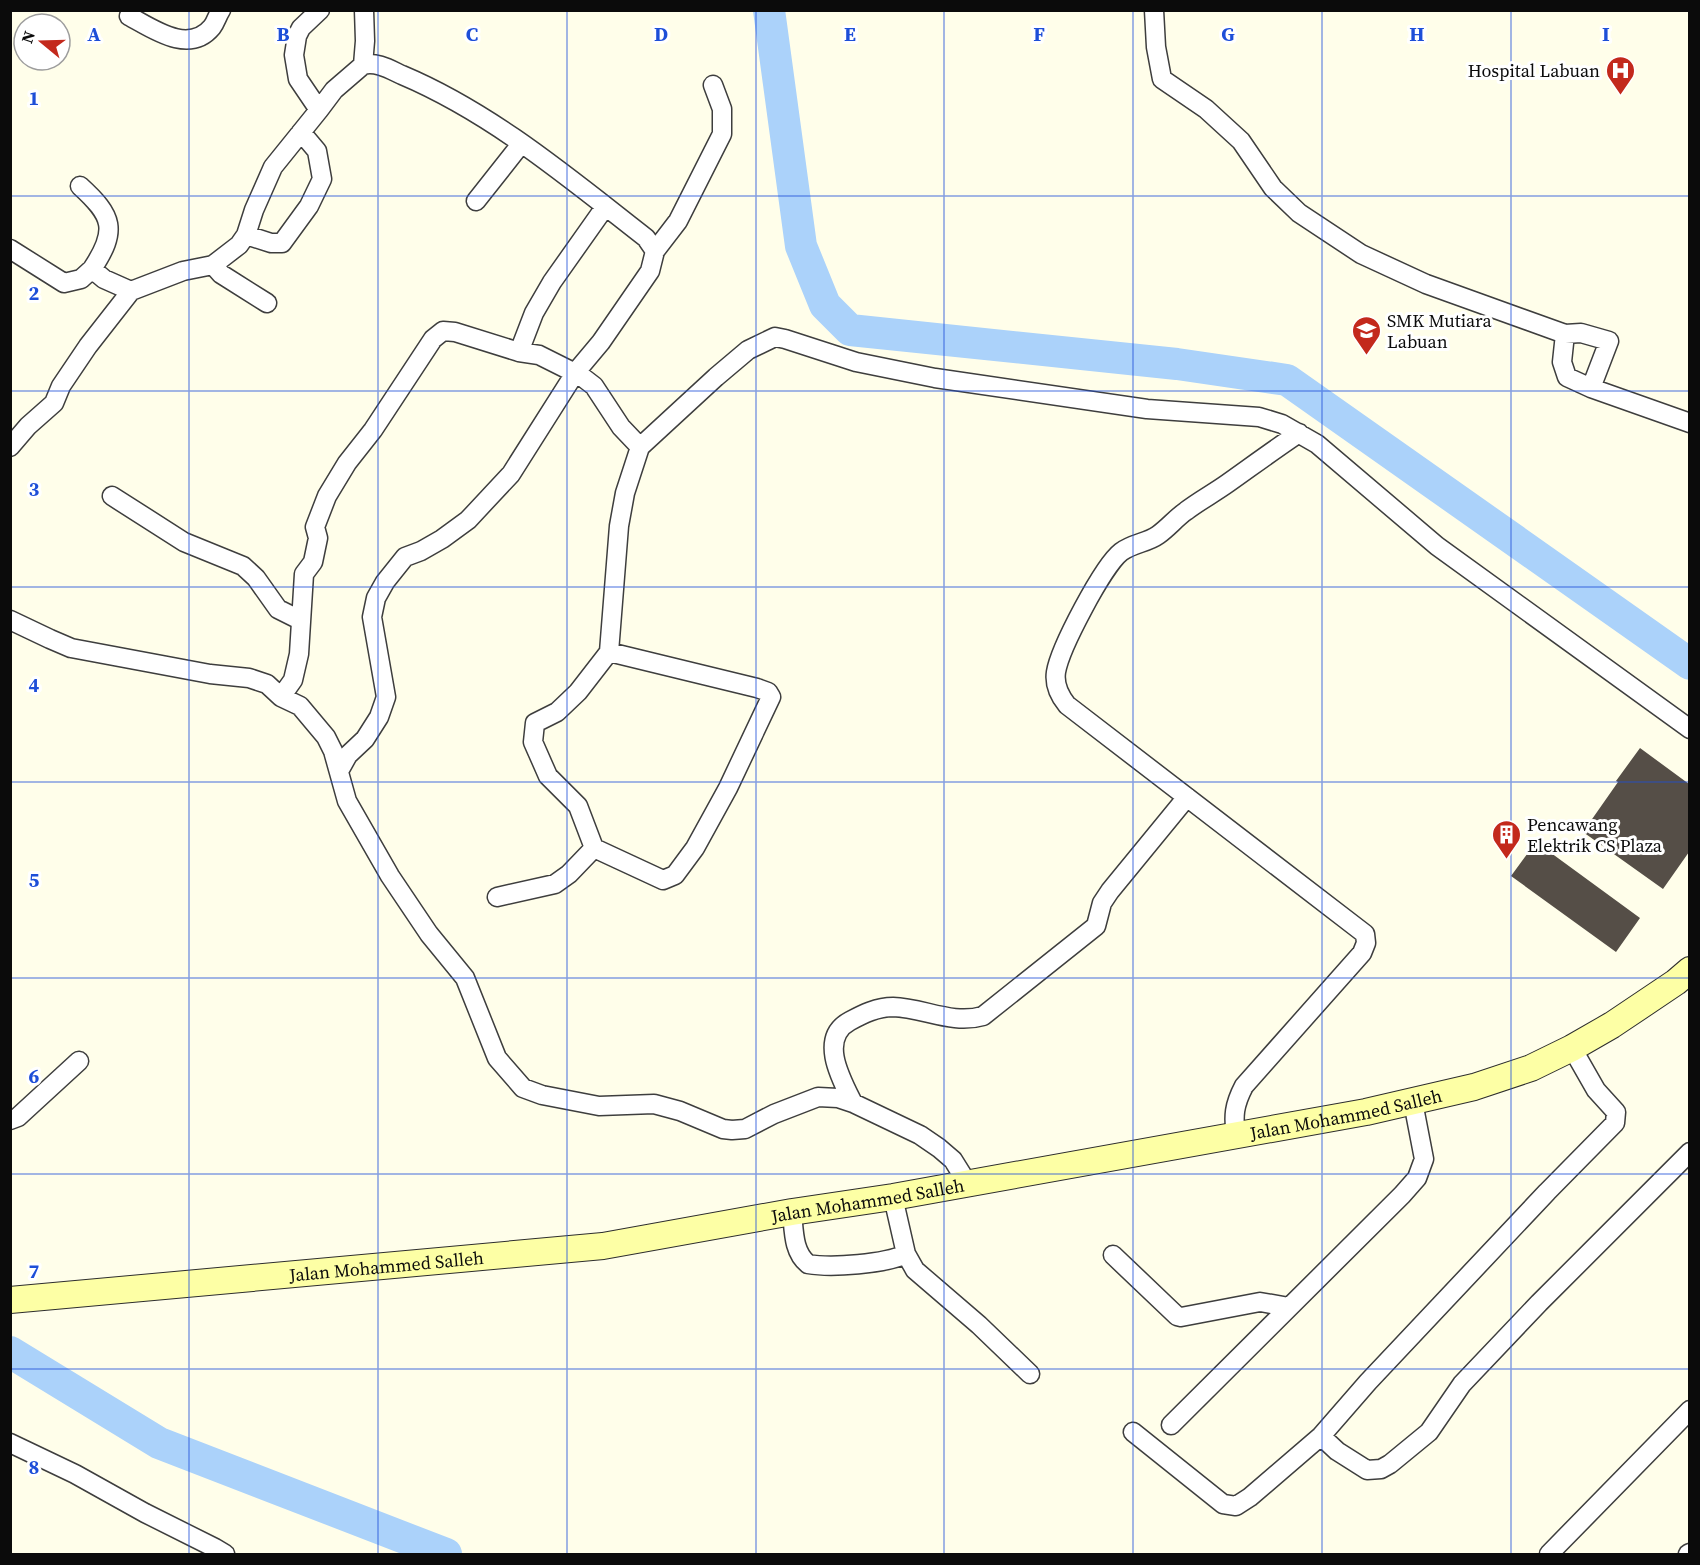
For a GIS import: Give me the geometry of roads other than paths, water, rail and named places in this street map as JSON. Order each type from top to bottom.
[{"type":"main road","name":"Jalan Mohammed Salleh","points":[[10,1300],[603,1246],[1236,1137],[1413,1102],[1474,1087],[1531,1068],[1612,1025],[1676,982],[1689,970]]},
{"type":"street","points":[[129,16],[173,38],[189,40],[199,38],[212,27],[221,10]]},
{"type":"street","points":[[319,110],[298,79],[294,55],[297,36],[301,28],[320,10]]},
{"type":"street","points":[[363,10],[365,41],[363,65]]},
{"type":"street","points":[[1154,10],[1156,47],[1162,80],[1206,109],[1241,141],[1273,188],[1299,213],[1361,254],[1426,284],[1565,334],[1581,333],[1609,341],[1591,388]]},
{"type":"street","points":[[10,447],[28,426],[54,403],[61,386],[131,291],[183,271],[213,265],[239,245],[246,235],[273,167],[334,90],[363,65],[382,67],[438,90],[488,120],[567,176],[646,238],[655,251]]},
{"type":"street","points":[[339,771],[348,755],[370,731],[379,717],[386,697],[372,617],[376,598],[385,582],[405,557],[442,539],[468,520],[511,474],[575,373],[601,342],[650,271],[655,251],[678,221],[722,134],[724,124],[722,109],[713,85]]},
{"type":"street","points":[[246,235],[271,243],[282,243],[309,206],[320,185],[322,171],[317,151],[301,132]]},
{"type":"street","points":[[476,201],[521,144]]},
{"type":"street","points":[[10,249],[64,283],[81,279],[92,269],[102,254],[110,222],[97,202],[80,186]]},
{"type":"street","points":[[519,352],[534,314],[552,282],[605,207]]},
{"type":"street","points":[[213,265],[221,274],[267,303]]},
{"type":"street","points":[[92,269],[104,279],[131,291]]},
{"type":"street","points":[[281,697],[293,680],[299,654],[304,574],[314,562],[318,538],[315,527],[327,496],[347,463],[373,430],[433,339],[443,331],[519,352],[539,355],[575,373],[594,386],[621,427],[640,447]]},
{"type":"street","points":[[1565,334],[1562,362],[1564,372],[1572,381],[1689,423]]},
{"type":"street","points":[[609,652],[757,687],[768,692],[771,697],[728,788],[695,848],[675,875],[663,880],[594,848],[578,806],[548,776],[533,742],[532,733],[535,723],[557,712],[578,692],[609,652],[619,526],[625,493],[640,447],[748,350],[775,338],[785,339],[856,362],[935,378],[1147,409],[1259,417],[1282,424],[1317,444],[1437,546],[1689,729]]},
{"type":"street","points":[[1236,1137],[1233,1116],[1238,1097],[1244,1086],[1362,953],[1366,943],[1365,934],[1067,705],[1059,696],[1056,685],[1058,666],[1087,602],[1104,573],[1120,553],[1135,544],[1150,541],[1161,534],[1184,512],[1299,433]]},
{"type":"street","points":[[112,496],[184,542],[243,566],[256,578],[278,609],[300,620]]},
{"type":"street","points":[[10,620],[71,648],[210,674],[249,678],[267,684],[281,697],[300,706],[326,737],[333,751],[347,801],[390,876],[429,934],[465,978],[497,1058],[523,1088],[542,1095],[599,1106],[654,1104],[680,1111],[723,1129],[732,1130],[745,1129],[774,1114],[818,1097],[838,1098],[920,1136],[939,1148],[953,1160],[968,1184]]},
{"type":"street","points":[[853,1103],[840,1077],[833,1050],[836,1035],[841,1027],[863,1014],[891,1007],[962,1019],[983,1016],[1096,926],[1102,903],[1110,891],[1187,797]]},
{"type":"street","points":[[497,897],[555,884],[569,874],[594,848]]},
{"type":"street","points":[[1133,1432],[1223,1504],[1236,1506],[1250,1497],[1322,1436],[1368,1382],[1615,1123],[1616,1112],[1596,1090],[1572,1048]]},
{"type":"street","points":[[10,1120],[18,1117],[79,1061]]},
{"type":"street","points":[[1171,1425],[1417,1178],[1424,1159],[1413,1102]]},
{"type":"street","points":[[1322,1436],[1337,1451],[1367,1470],[1381,1469],[1390,1464],[1429,1432],[1462,1384],[1689,1152]]},
{"type":"street","points":[[893,1197],[906,1254],[915,1270],[979,1325],[1030,1374]]},
{"type":"street","points":[[792,1212],[796,1248],[808,1264],[885,1261],[906,1254]]},
{"type":"street","points":[[1113,1255],[1177,1316],[1260,1302],[1289,1307]]},
{"type":"street","points":[[1550,1554],[1689,1410]]},
{"type":"street","points":[[10,1443],[75,1474],[145,1514],[225,1554]]},
{"type":"waterway","points":[[769,10],[801,246],[825,305],[850,330],[1177,364],[1287,380],[1690,664]]},
{"type":"waterway","points":[[10,1352],[159,1443],[446,1554]]},
{"type":"place","name":"Hospital Labuan","points":[[1621,96]]},
{"type":"place","name":"SMK Mutiara Labuan","points":[[1366,356]]},
{"type":"place","name":"Pencawang Elektrik CS Plaza","points":[[1506,860]]}]
